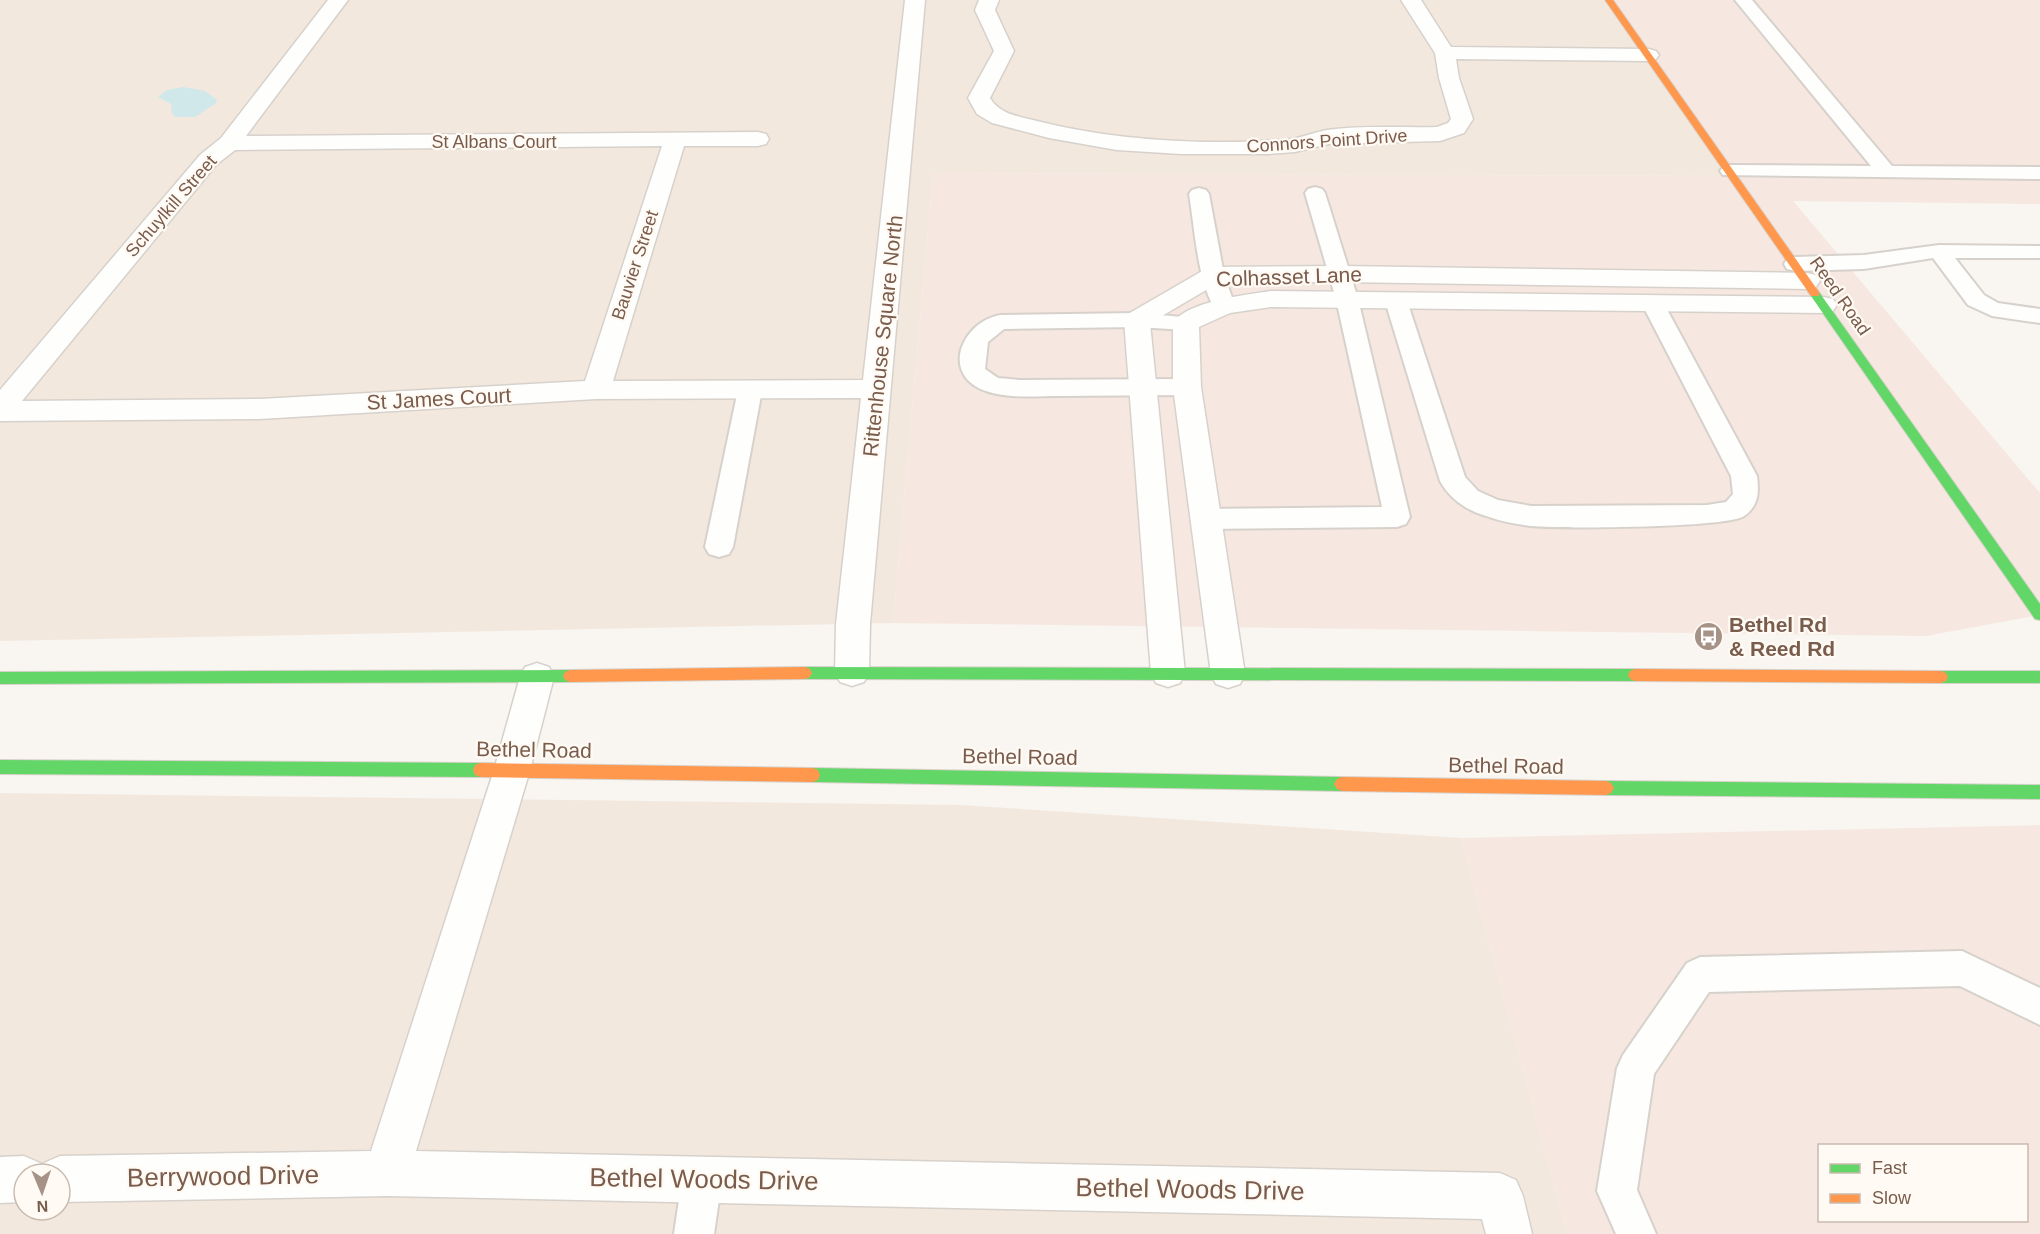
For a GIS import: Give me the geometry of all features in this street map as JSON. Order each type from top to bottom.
[{"type":"main road","name":"Reed Road","points":[[1609,0],[2040,615]]},
{"type":"main road","points":[[0,678],[537,677],[852,672],[2040,677]]},
{"type":"main road","name":"Bethel Road","points":[[0,767],[512,770],[1502,787],[2040,792]]},
{"type":"street","name":"Schuylkill Street","points":[[0,410],[208,160],[229,143],[338,0]]},
{"type":"street","name":"Rittenhouse Square North","points":[[852,672],[854,624],[915,0]]},
{"type":"street","name":"Connors Point Drive","points":[[989,0],[985,10],[1004,51],[979,98],[985,109],[1000,118],[1057,133],[1116,143],[1181,147],[1295,145],[1328,137],[1440,134],[1456,128],[1462,119],[1444,53]]},
{"type":"street","points":[[1411,0],[1444,53],[1649,55]]},
{"type":"street","name":"St Albans Court","points":[[229,143],[758,139]]},
{"type":"street","name":"Bauvier Street","points":[[596,390],[675,140]]},
{"type":"street","name":"Colhasset Lane","points":[[1137,320],[1213,275],[1801,272]]},
{"type":"street","name":"Colhasset Lane","points":[[1186,322],[1224,306],[1271,299],[1824,305]]},
{"type":"street","points":[[1137,320],[1168,673]]},
{"type":"street","points":[[1186,322],[1187,387],[1204,519],[1228,674]]},
{"type":"street","name":"St James Court","points":[[0,410],[260,409],[596,390],[878,389]]},
{"type":"street","points":[[387,1173],[512,770],[537,677]]},
{"type":"street","name":"Berrywood Drive","points":[[72,1179],[387,1173]]},
{"type":"street","name":"Bethel Woods Drive","points":[[387,1173],[1500,1196],[1509,1234]]},
{"type":"lane","points":[[1743,0],[1887,172]]},
{"type":"lane","points":[[1730,171],[2040,172]]},
{"type":"lane","points":[[1204,519],[1397,517],[1347,299],[1315,193]]},
{"type":"lane","points":[[1199,194],[1213,275],[1224,306]]},
{"type":"lane","points":[[1801,272],[1939,251],[2040,252]]},
{"type":"lane","points":[[1939,251],[1976,300],[1992,309],[2040,316]]},
{"type":"lane","points":[[1396,301],[1453,481],[1469,498],[1493,509],[1531,516],[1707,515],[1734,510],[1746,496],[1744,476],[1653,304]]},
{"type":"lane","points":[[1186,322],[1137,320],[1000,322],[981,332],[971,350],[973,373],[992,385],[1020,388],[1187,387]]},
{"type":"lane","points":[[719,547],[750,390]]},
{"type":"lane","points":[[1636,1234],[1617,1191],[1636,1068],[1700,975],[1962,968],[2040,1007]]},
{"type":"lane","points":[[694,1234],[702,1179]]},
{"type":"shaded area","points":[[0,0],[1611,0],[1734,176],[933,173],[893,623],[0,641]]},
{"type":"shaded area","points":[[1611,0],[2040,0],[2040,204],[1793,201],[2040,493],[2040,615],[1926,636],[893,623],[933,173],[1733,176]]},
{"type":"shaded area","points":[[0,793],[961,805],[1461,838],[1567,1234],[0,1234]]},
{"type":"shaded area","points":[[2040,825],[2040,1234],[1567,1234],[1461,838]]},
{"type":"water","points":[[183,87],[205,91],[217,100],[216,103],[195,117],[175,117],[171,104],[158,97],[167,90]]},
{"type":"traffic: fast","points":[[1815,294],[2040,615]]},
{"type":"traffic: fast","points":[[805,673],[1635,675]]},
{"type":"traffic: fast","points":[[0,678],[570,676]]},
{"type":"traffic: fast","points":[[1941,677],[2040,677]]},
{"type":"traffic: fast","points":[[0,767],[480,770]]},
{"type":"traffic: fast","points":[[813,775],[1342,784]]},
{"type":"traffic: fast","points":[[1606,788],[2040,792]]},
{"type":"traffic: slow","points":[[1609,0],[1815,294]]},
{"type":"traffic: slow","points":[[570,676],[805,673]]},
{"type":"traffic: slow","points":[[1635,675],[1941,677]]},
{"type":"traffic: slow","points":[[480,770],[813,775]]},
{"type":"traffic: slow","points":[[1342,784],[1606,788]]},
{"type":"place","name":"Bethel Rd & Reed Rd","points":[[1708,637]]}]
